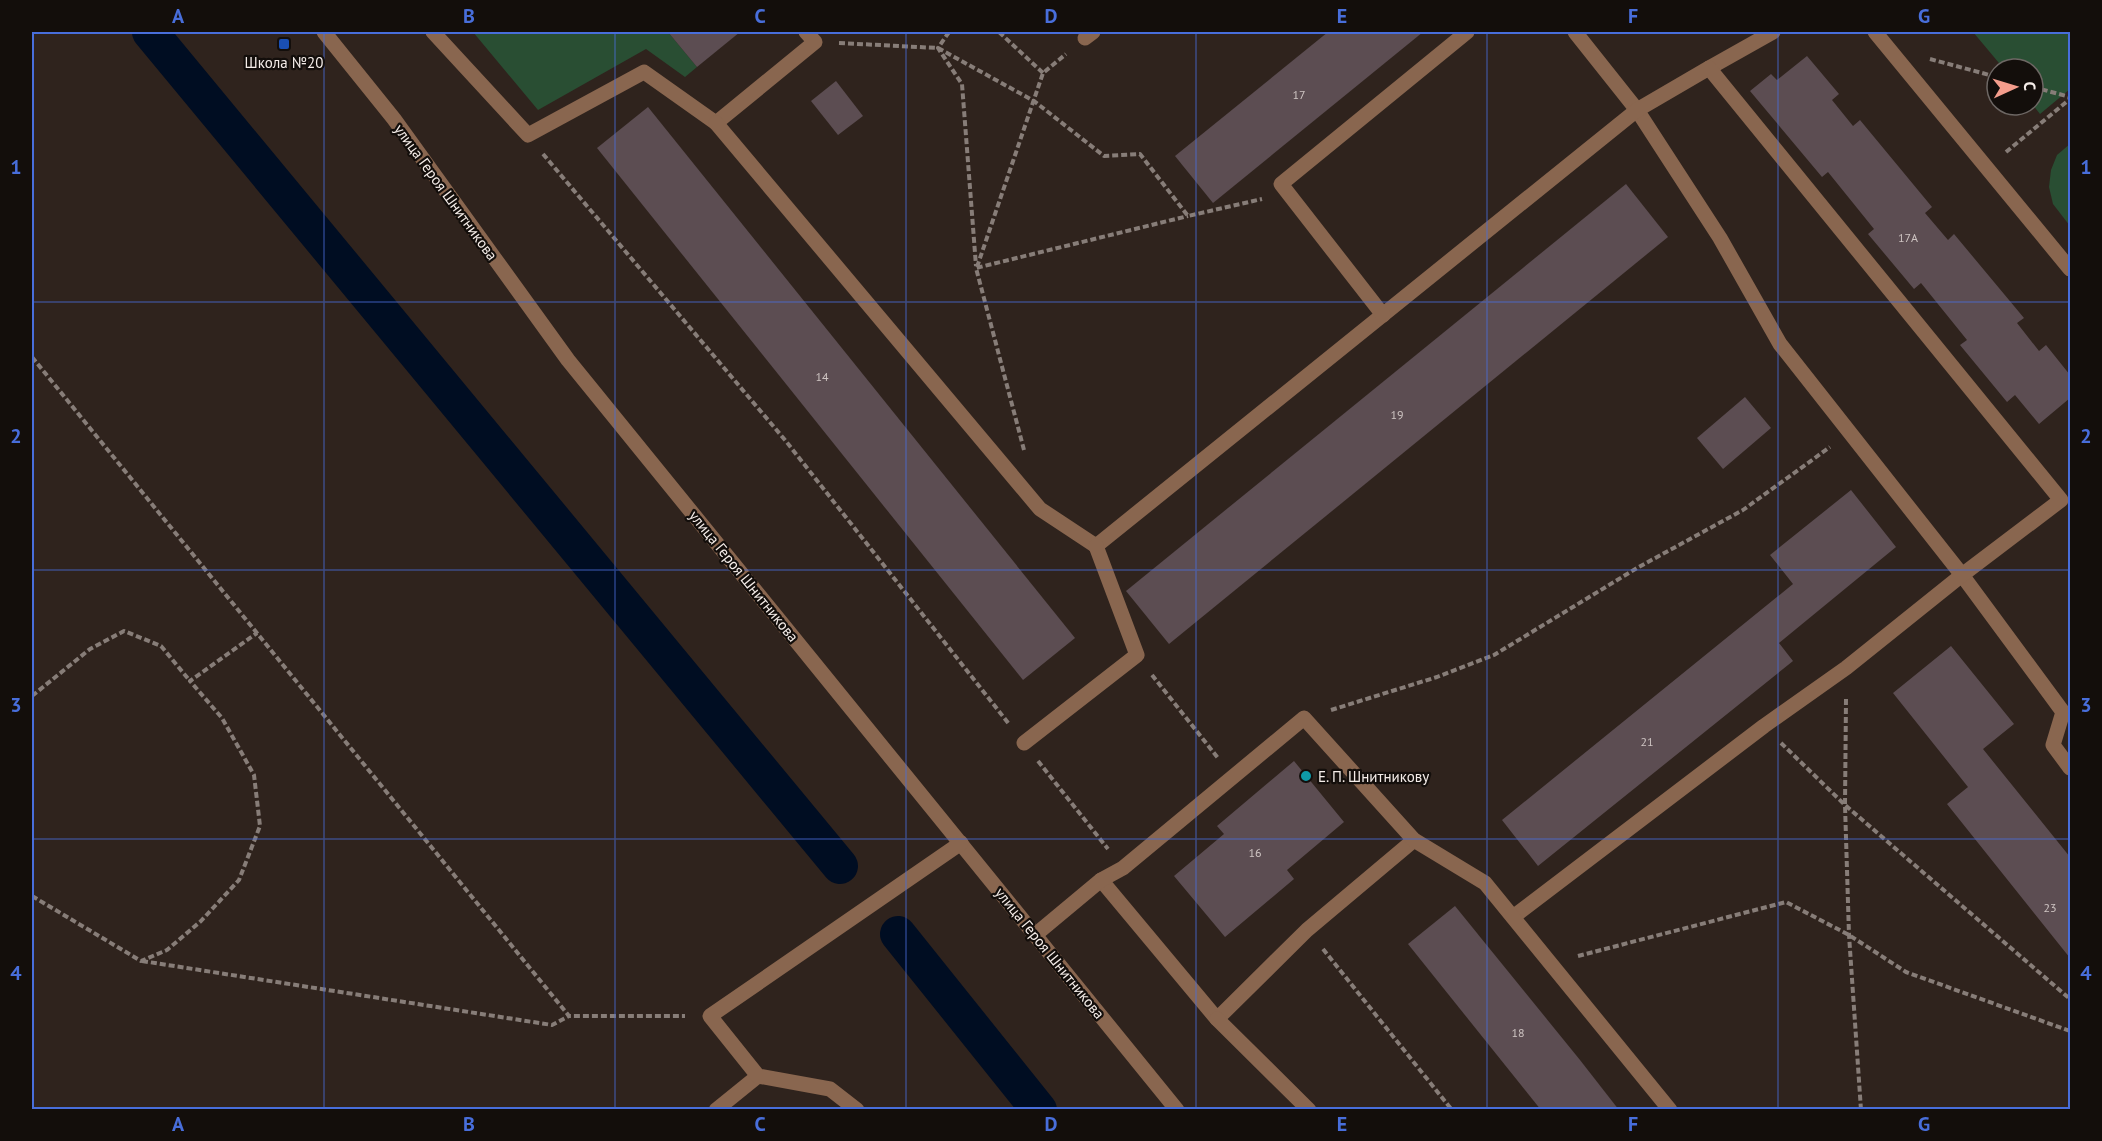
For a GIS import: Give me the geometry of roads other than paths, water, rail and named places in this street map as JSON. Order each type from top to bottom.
[{"type":"street","name":"улица Героя Шнитникова","points":[[324,32],[394,119],[568,360],[1178,1110]]},
{"type":"street","points":[[433,32],[528,135],[644,72],[716,123],[1040,508],[1096,546],[1137,656],[1024,743]]},
{"type":"street","points":[[1383,315],[1281,184],[1467,32]]},
{"type":"street","points":[[1575,32],[1637,110],[1720,238],[1780,344],[1962,575],[2063,712],[2053,746],[2070,768]]},
{"type":"street","points":[[1096,546],[1637,110],[1773,32]]},
{"type":"street","points":[[1875,32],[2070,269]]},
{"type":"street","points":[[716,123],[810,37]]},
{"type":"street","points":[[1513,917],[1764,726],[1846,668],[1962,575],[2066,496],[1709,68]]},
{"type":"street","points":[[1035,935],[1101,880],[1123,868],[1304,718],[1414,840],[1485,883],[1670,1110]]},
{"type":"street","points":[[1217,1019],[1307,930],[1414,840]]},
{"type":"street","points":[[857,1110],[830,1089],[758,1076],[710,1016],[961,843]]},
{"type":"street","points":[[1101,880],[1217,1019],[1309,1110]]},
{"type":"street","points":[[716,1110],[758,1076]]},
{"type":"waterway","points":[[150,32],[840,866]]},
{"type":"waterway","points":[[898,934],[1039,1110]]},
{"type":"place","name":"Школа №20","points":[[284,44]]},
{"type":"place","name":"Е. П. Шнитникову","points":[[1306,776]]}]
